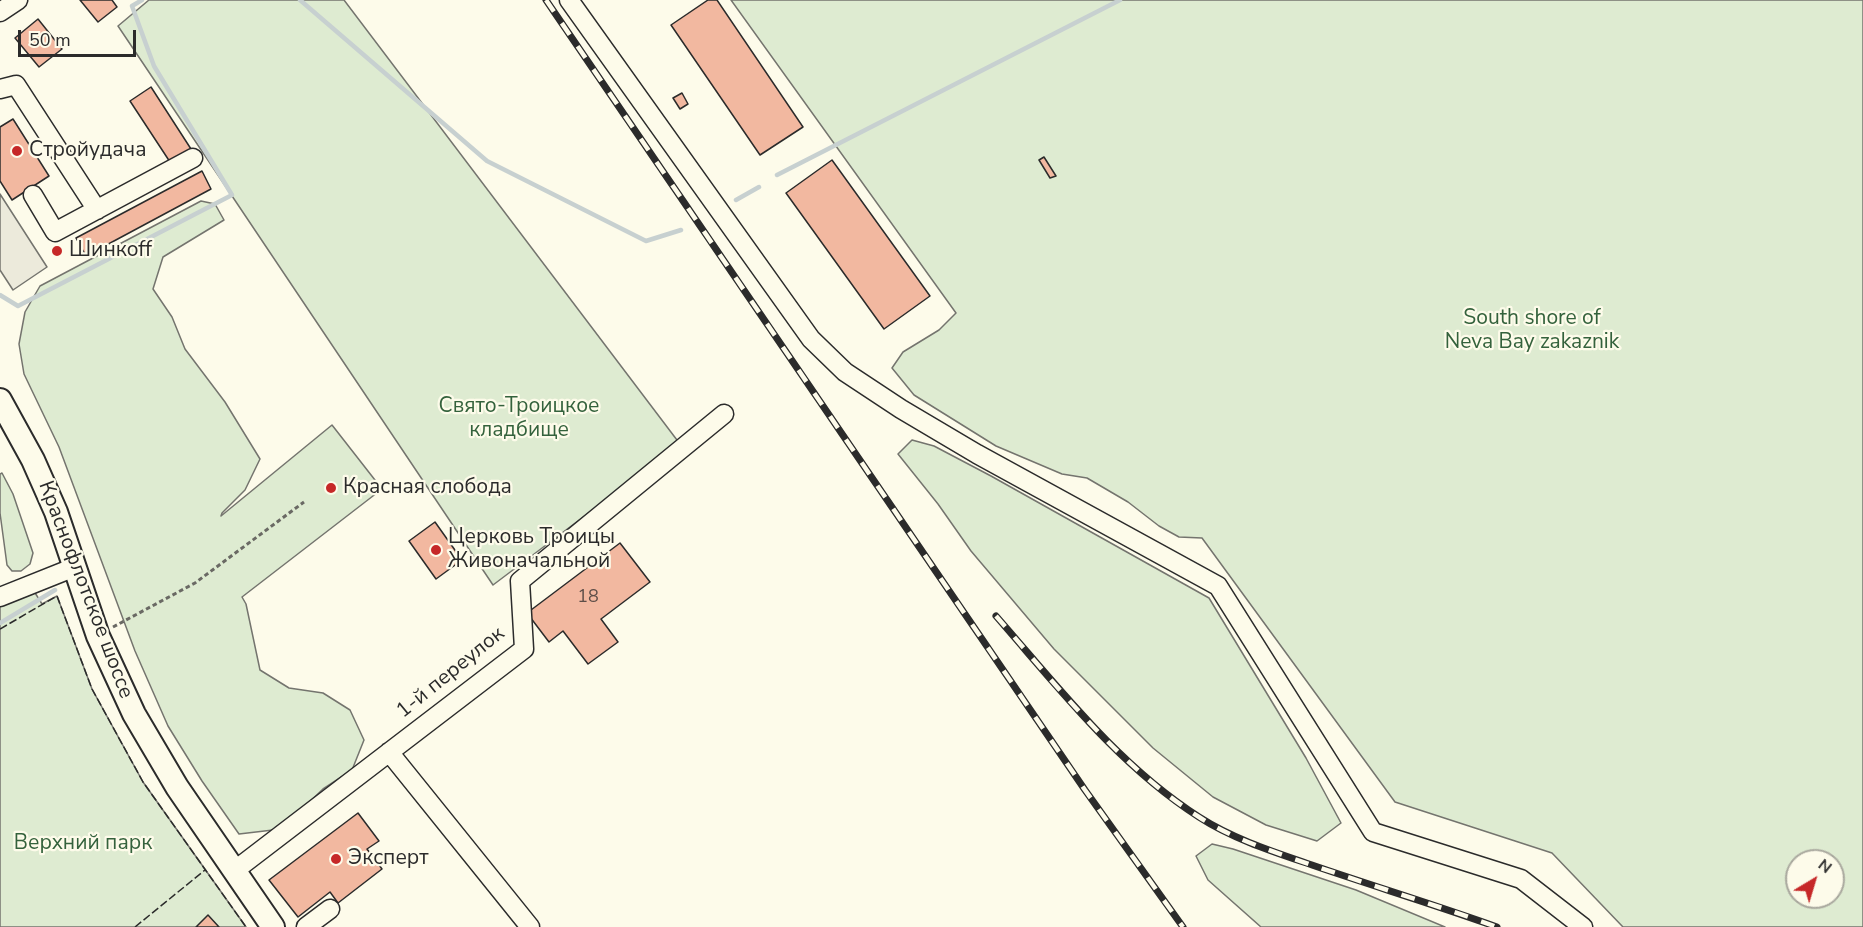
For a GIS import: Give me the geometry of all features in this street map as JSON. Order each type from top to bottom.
[{"type":"main road","name":"Краснофлотское шоссе","points":[[3,411],[33,460],[51,501],[98,636],[134,714],[177,787],[273,927]]},
{"type":"street","points":[[0,12],[18,0]]},
{"type":"street","points":[[569,0],[811,339],[845,372],[901,409],[977,454],[1218,586],[1373,832],[1521,879],[1583,927]]},
{"type":"street","points":[[0,89],[16,85],[97,210]]},
{"type":"street","points":[[33,195],[55,232],[194,158]]},
{"type":"street","name":"1-й переулок","points":[[234,871],[524,649],[520,580],[724,414]]},
{"type":"street","points":[[1,594],[75,567]]},
{"type":"street","points":[[389,752],[530,927]]},
{"type":"street","points":[[306,927],[330,909]]},
{"type":"path","points":[[114,627],[195,583],[304,502]]},
{"type":"green space","name":"Свято-Троицкое кладбище","points":[[149,0],[344,0],[680,444],[493,585],[118,26]]},
{"type":"green space","name":"South shore of Neva Bay zakaznik","points":[[731,0],[1863,0],[1863,927],[1623,927],[1552,853],[1395,802],[1202,538],[1179,537],[1159,526],[1128,502],[1087,478],[1062,474],[996,446],[914,395],[892,368],[903,352],[939,330],[956,313]]},
{"type":"green space","points":[[201,201],[215,204],[224,220],[163,257],[153,289],[172,317],[185,349],[225,402],[260,459],[245,490],[221,516],[332,425],[382,489],[242,597],[246,604],[260,670],[289,688],[323,693],[350,710],[364,740],[352,770],[323,789],[300,811],[273,830],[239,834],[202,781],[168,726],[135,651],[59,447],[24,374],[19,344],[25,312],[40,286]]},
{"type":"green space","points":[[912,440],[934,446],[991,476],[1209,598],[1306,758],[1341,823],[1317,841],[1266,825],[1213,797],[1153,748],[1054,649],[971,551],[938,504],[898,454]]},
{"type":"green space","points":[[2,473],[13,494],[33,553],[30,564],[21,571],[12,571],[7,565],[0,513],[0,474]]},
{"type":"green space","name":"Верхний парк","points":[[32,588],[42,604],[57,596],[92,689],[143,782],[246,927],[0,927],[0,594]]},
{"type":"green space","points":[[1212,844],[1356,890],[1445,927],[1261,927],[1208,880],[1196,856]]},
{"type":"shaded area","points":[[0,194],[47,267],[13,290],[0,270]]},
{"type":"building","points":[[80,0],[112,0],[117,7],[98,22]]},
{"type":"building","points":[[708,0],[717,0],[803,127],[760,155],[671,25]]},
{"type":"building","points":[[38,19],[62,49],[39,67],[15,38]]},
{"type":"building","points":[[151,87],[191,149],[170,162],[130,101]]},
{"type":"building","points":[[682,93],[688,104],[680,109],[673,98]]},
{"type":"building","name":"Стройудача","points":[[13,119],[49,176],[12,200],[0,181],[0,127]]},
{"type":"building","points":[[1044,157],[1056,176],[1050,178],[1039,160]]},
{"type":"building","points":[[832,160],[930,296],[884,329],[786,193]]},
{"type":"building","points":[[202,171],[211,189],[86,256],[76,238]]},
{"type":"building","name":"Церковь Троицы Живоначальной","points":[[435,522],[462,560],[436,579],[409,541]]},
{"type":"building","points":[[620,543],[650,582],[601,619],[618,642],[588,664],[563,631],[549,642],[527,613]]},
{"type":"building","name":"Эксперт","points":[[358,813],[379,841],[367,849],[382,869],[338,903],[330,892],[298,917],[269,880]]},
{"type":"building","points":[[208,915],[219,927],[196,927]]},
{"type":"waterway","points":[[0,295],[18,306],[232,195],[154,66],[132,6],[142,0]]},
{"type":"waterway","points":[[300,0],[487,161],[646,241],[681,230]]},
{"type":"waterway","points":[[777,175],[1120,0]]},
{"type":"waterway","points":[[736,200],[759,187]]},
{"type":"waterway","points":[[0,623],[55,590]]},
{"type":"railway","points":[[546,0],[1085,790],[1183,927]]},
{"type":"railway","points":[[996,616],[1067,698],[1116,750],[1142,774],[1199,817],[1226,832],[1269,850],[1497,927]]},
{"type":"fence","points":[[0,629],[57,596],[92,689],[143,782],[246,927]]},
{"type":"fence","points":[[135,927],[205,870]]},
{"type":"place","name":"Стройудача","points":[[17,151]]},
{"type":"place","name":"Шинкoff","points":[[57,251]]},
{"type":"place","name":"Красная слобода","points":[[331,488]]},
{"type":"place","name":"Церковь Троицы Живоначальной","points":[[436,550]]},
{"type":"place","name":"Эксперт","points":[[336,859]]}]
